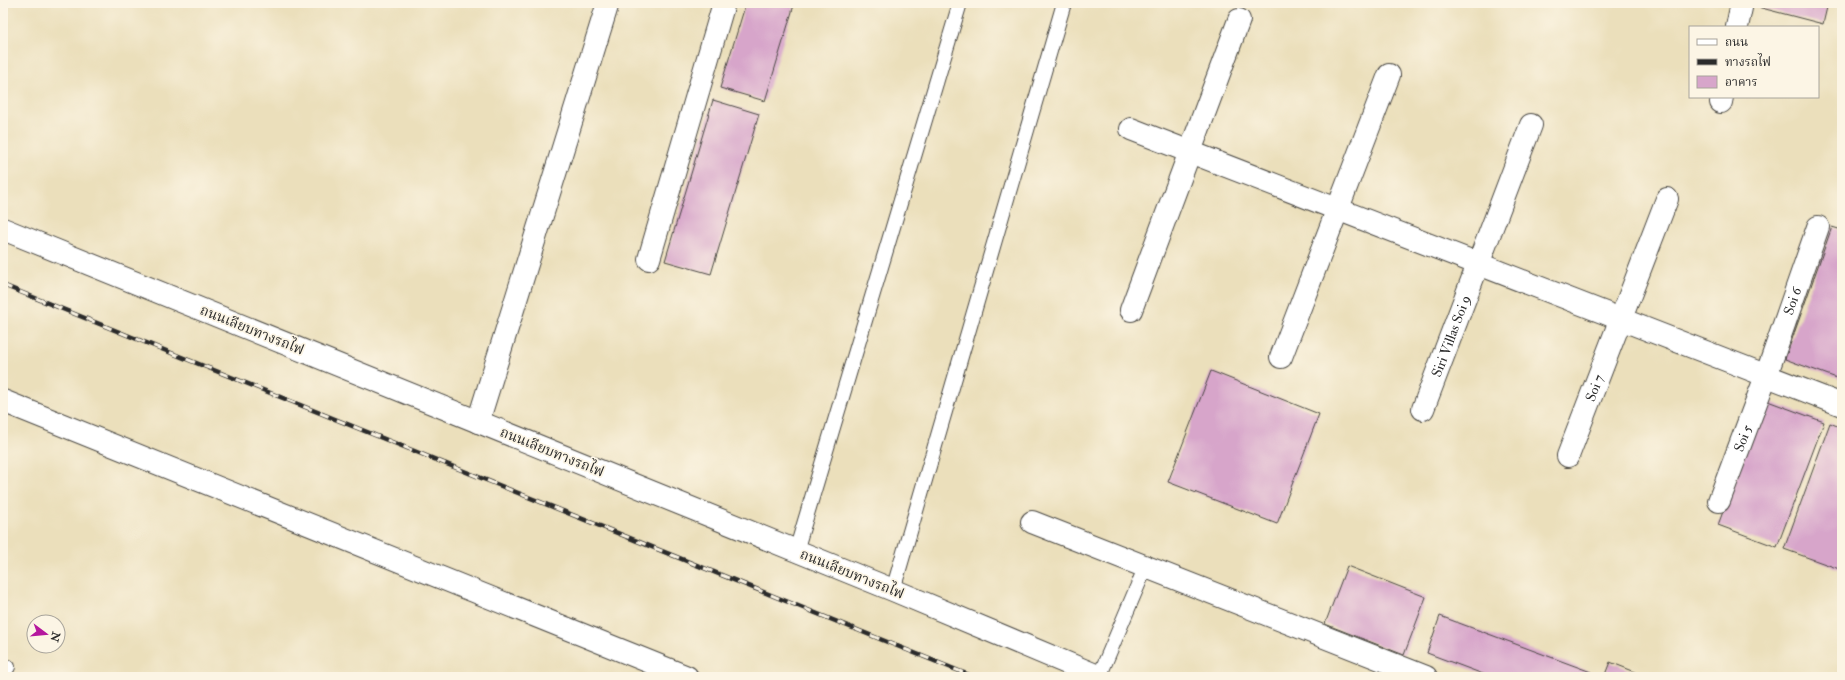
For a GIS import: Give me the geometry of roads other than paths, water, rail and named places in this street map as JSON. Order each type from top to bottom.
[{"type":"street","points":[[478,422],[608,3]]},
{"type":"street","points":[[649,259],[724,3]]},
{"type":"street","points":[[1737,26],[1742,3]]},
{"type":"street","points":[[1131,310],[1239,20]]},
{"type":"street","points":[[1281,357],[1389,76]]},
{"type":"street","name":"Siri Villas Soi 9","points":[[1423,409],[1477,263],[1531,125]]},
{"type":"street","points":[[1131,129],[1842,405]]},
{"type":"street","name":"Soi 7","points":[[1568,456],[1667,199]]},
{"type":"street","name":"Soi 6","points":[[1766,376],[1818,227]]},
{"type":"street","name":"ถนนเลียบทางรถไฟ","points":[[3,229],[893,590],[1099,677]]},
{"type":"street","name":"Soi 5","points":[[1719,501],[1766,376]]},
{"type":"street","points":[[3,400],[687,677]]},
{"type":"street","points":[[1032,522],[1426,677]]},
{"type":"lane","points":[[796,551],[960,3]]},
{"type":"lane","points":[[893,590],[1064,3]]},
{"type":"lane","points":[[1099,677],[1146,566]]},
{"type":"railway","points":[[3,285],[974,677]]}]
